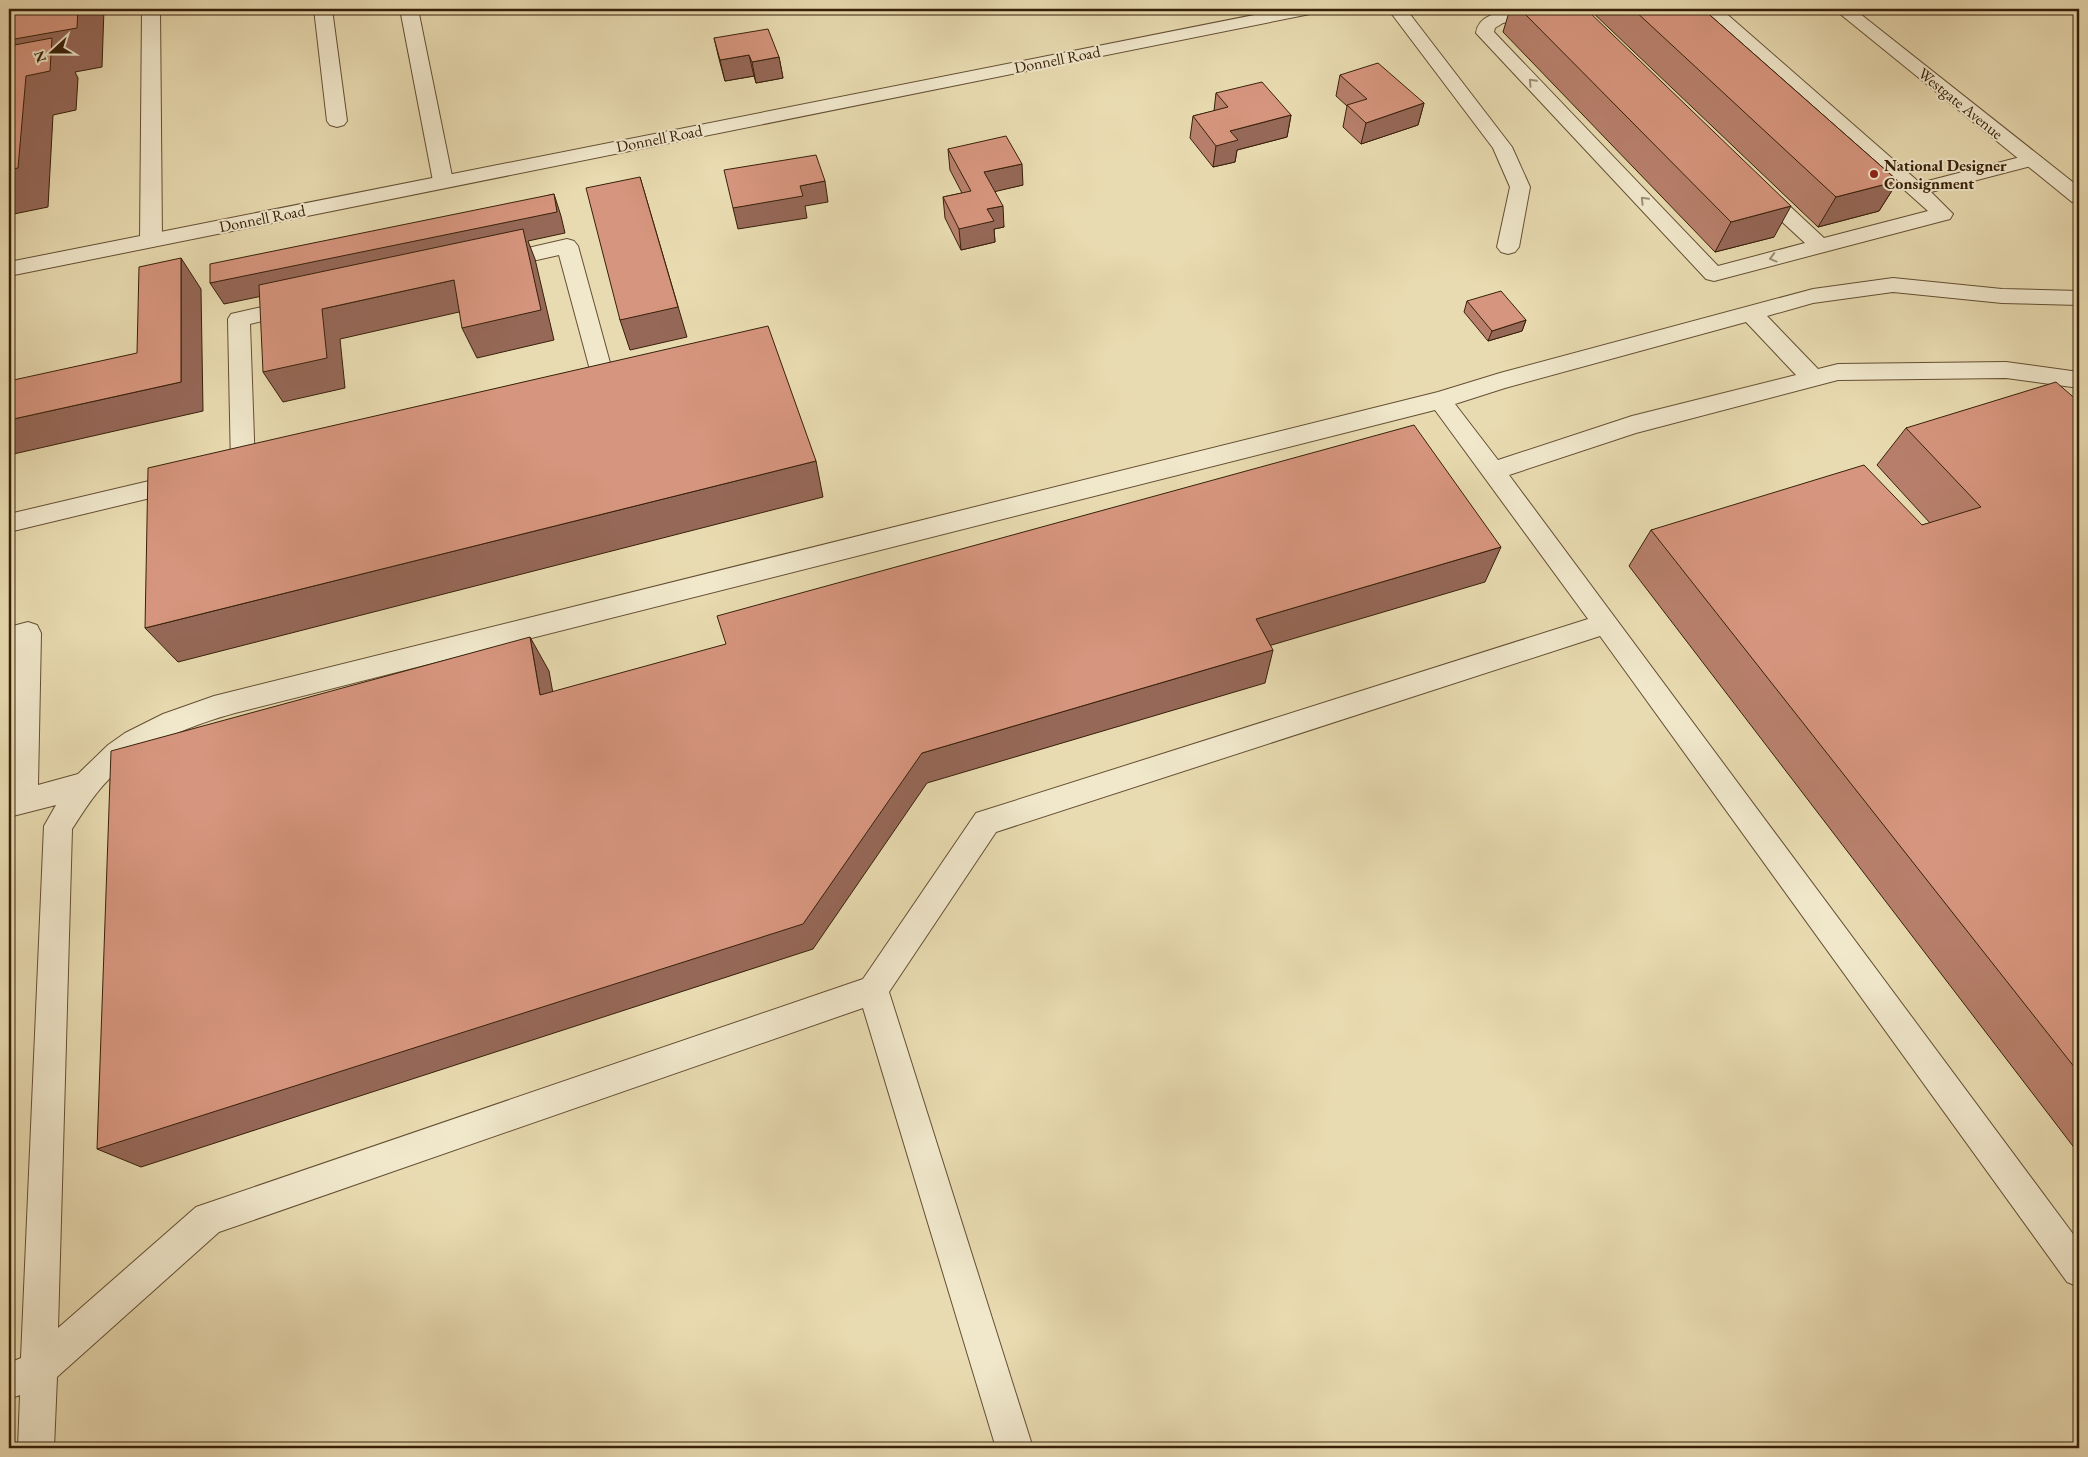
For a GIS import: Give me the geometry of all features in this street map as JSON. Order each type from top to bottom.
[{"type":"street","points":[[151,9],[151,240]]},
{"type":"street","points":[[323,9],[337,121]]},
{"type":"street","points":[[409,9],[443,181]]},
{"type":"street","name":"Donnell Road","points":[[9,269],[1310,9]]},
{"type":"street","points":[[1397,9],[1502,147],[1520,187],[1508,247]]},
{"type":"street","points":[[1548,9],[1497,19],[1486,26],[1485,33],[1714,274],[1943,214],[1712,9]]},
{"type":"street","name":"Westgate Avenue","points":[[1843,9],[2079,197]]},
{"type":"street","points":[[1916,190],[2032,160]]},
{"type":"street","points":[[1748,178],[1820,246]]},
{"type":"street","points":[[480,266],[567,246],[604,381]]},
{"type":"street","points":[[36,1448],[58,826],[87,784],[120,752],[153,730],[189,714],[1440,400],[1500,381],[1813,296],[1893,285],[2002,296],[2079,298]]},
{"type":"street","points":[[9,523],[233,469],[239,319],[316,302]]},
{"type":"street","points":[[1751,313],[1813,378]]},
{"type":"street","points":[[1492,471],[1632,424],[1838,372],[2006,370],[2079,380]]},
{"type":"street","points":[[1440,400],[2079,1270]]},
{"type":"street","points":[[9,1381],[39,1369],[208,1219],[873,990],[986,822],[1606,624]]},
{"type":"street","points":[[9,638],[28,633],[16,803],[87,784]]},
{"type":"street","points":[[873,990],[1015,1448]]},
{"type":"building","points":[[9,9],[78,9],[77,28],[9,40]]},
{"type":"building","points":[[1520,9],[1586,9],[1791,206],[1731,222]]},
{"type":"building","points":[[1633,9],[1703,9],[1898,181],[1836,197]]},
{"type":"building","points":[[768,29],[779,57],[752,62],[749,55],[720,60],[714,38]]},
{"type":"building","points":[[52,38],[50,71],[26,76],[18,168],[9,170],[9,46]]},
{"type":"building","points":[[1378,63],[1424,103],[1366,123],[1347,105],[1367,99],[1340,75]]},
{"type":"building","points":[[1262,82],[1291,115],[1230,131],[1238,140],[1216,146],[1193,116],[1228,107],[1216,93]]},
{"type":"building","points":[[1006,136],[1022,164],[984,172],[1003,206],[987,209],[994,221],[959,229],[943,197],[971,191],[948,149]]},
{"type":"building","points":[[816,155],[825,181],[800,186],[803,196],[733,208],[724,170]]},
{"type":"building","points":[[640,177],[678,307],[620,320],[586,188]]},
{"type":"building","points":[[554,194],[557,212],[210,283],[210,264]]},
{"type":"building","points":[[523,229],[541,310],[462,328],[454,280],[322,309],[327,358],[263,372],[259,285]]},
{"type":"building","points":[[181,258],[181,382],[9,420],[9,381],[137,353],[139,267]]},
{"type":"building","points":[[1501,291],[1526,320],[1492,331],[1467,301]]},
{"type":"building","points":[[768,326],[816,461],[145,628],[148,468]]},
{"type":"building","points":[[2056,382],[2079,402],[2079,1073],[1651,530],[1864,465],[1922,525],[1981,507],[1906,428]]},
{"type":"building","points":[[1414,425],[1501,547],[1256,619],[1273,650],[922,753],[803,924],[97,1149],[111,751],[530,637],[540,695],[726,644],[717,616]]},
{"type":"place","name":"National Designer Consignment","points":[[1874,174]]}]
